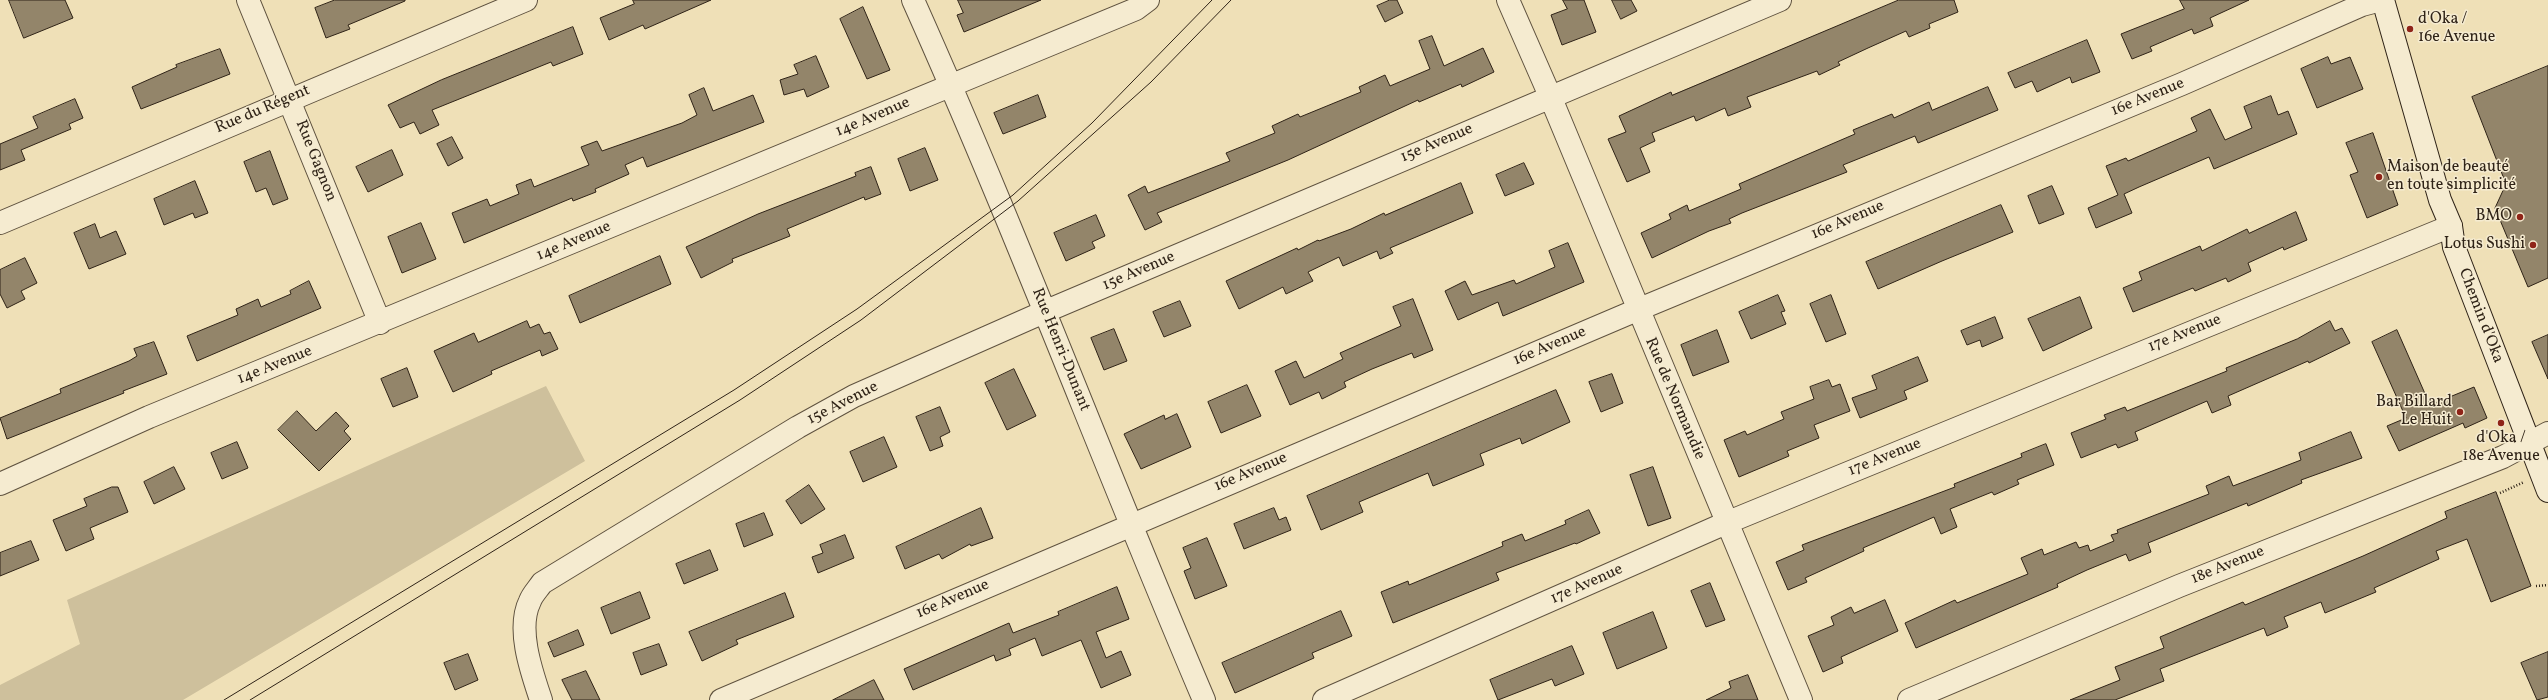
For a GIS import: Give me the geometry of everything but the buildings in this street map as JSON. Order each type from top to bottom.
[{"type":"street","name":"Rue Gagnon","points":[[248,0],[290,99],[380,323]]},
{"type":"street","name":"Rue du Régent","points":[[0,223],[526,0]]},
{"type":"street","name":"Rue Henri-Dunant","points":[[912,0],[951,86],[1130,525],[1204,700]]},
{"type":"street","name":"14e Avenue","points":[[0,484],[149,418],[1136,9],[1148,0]]},
{"type":"street","points":[[1508,0],[1550,96]]},
{"type":"street","name":"15e Avenue","points":[[542,700],[529,665],[525,626],[529,601],[542,583],[805,423],[854,396],[1044,312],[1550,96],[1780,0]]},
{"type":"street","name":"Chemin d'Oka","points":[[2382,0],[2440,200],[2451,226],[2456,253],[2538,438],[2548,491]]},
{"type":"street","name":"16e Avenue","points":[[721,700],[1637,310],[2182,84],[2362,5],[2382,0]]},
{"type":"street","name":"Rue de Normandie","points":[[1550,96],[1637,310],[1801,700]]},
{"type":"street","name":"17e Avenue","points":[[1324,700],[1726,523],[2451,226]]},
{"type":"street","name":"18e Avenue","points":[[1909,700],[2179,586],[2484,465],[2538,438]]},
{"type":"path","points":[[2500,493],[2522,484],[2525,479]]},
{"type":"path","points":[[2536,586],[2548,585]]},
{"type":"shaded area","points":[[546,386],[585,461],[183,700],[0,700],[0,685],[80,644],[67,600]]},
{"type":"tram line","points":[[224,700],[734,390],[857,309],[1013,195],[1092,123],[1212,0]]},
{"type":"tram line","points":[[250,700],[740,400],[861,320],[1018,201],[1151,82],[1231,0]]},
{"type":"place","name":"d'Oka / 16e Avenue","points":[[2410,29]]},
{"type":"place","name":"Maison de beauté en toute simplicité","points":[[2379,177]]},
{"type":"place","name":"BMO","points":[[2520,217]]},
{"type":"place","name":"Lotus Sushi","points":[[2533,245]]},
{"type":"place","name":"Bar Billard Le Huit","points":[[2460,412]]},
{"type":"place","name":"d'Oka / 18e Avenue","points":[[2501,423]]}]
